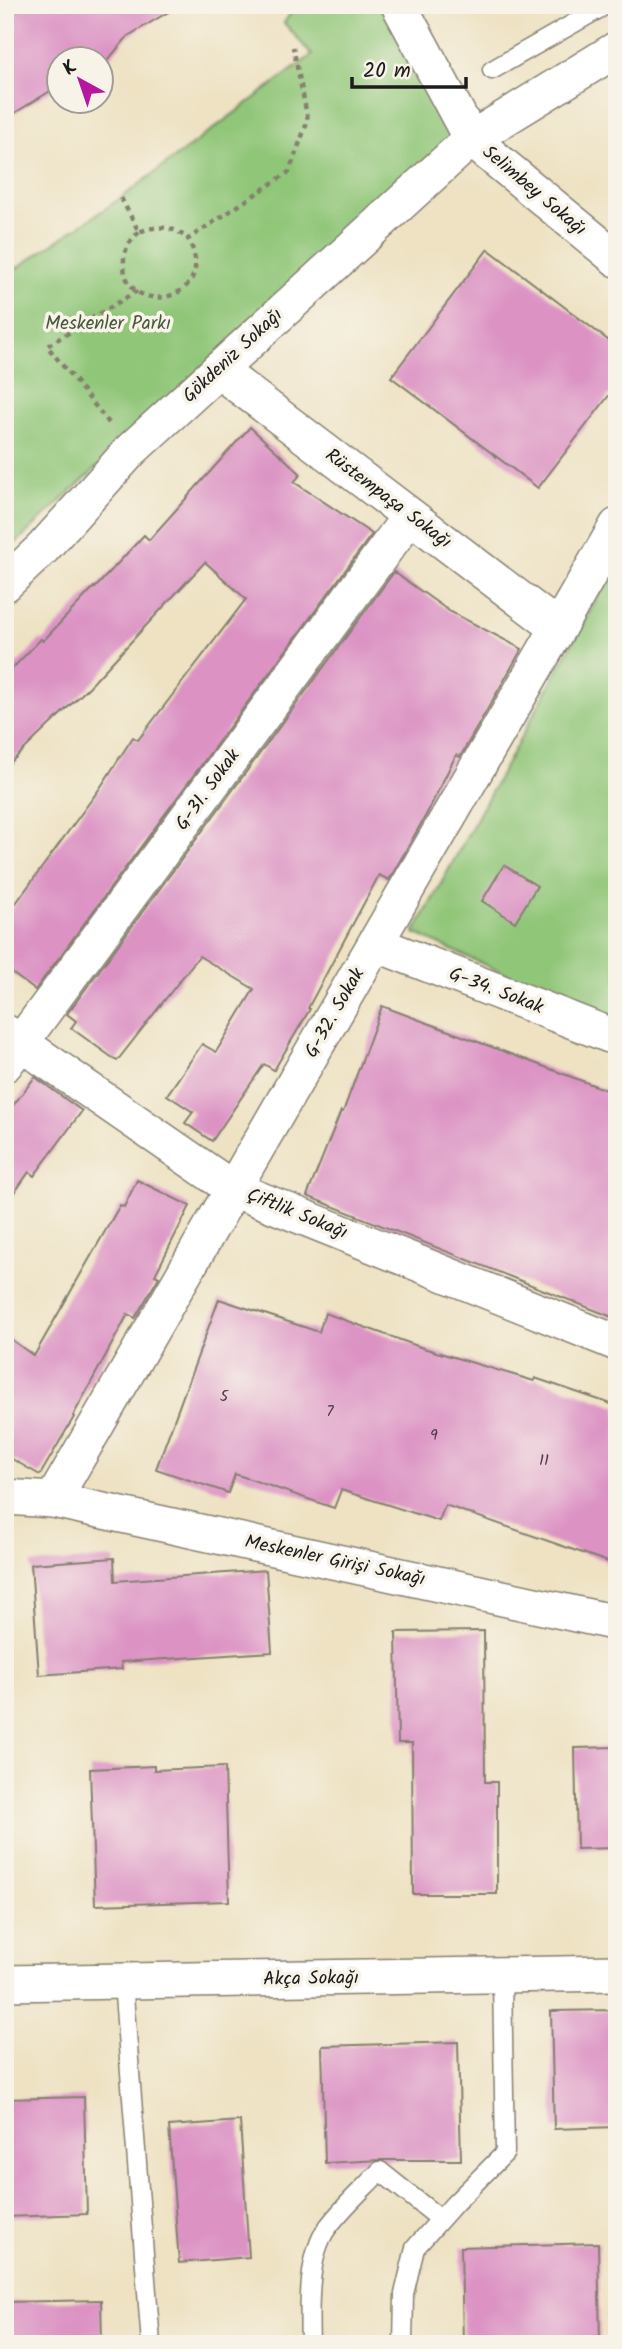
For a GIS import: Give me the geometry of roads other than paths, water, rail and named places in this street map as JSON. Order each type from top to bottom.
[{"type":"street","name":"Selimbey Sokağı","points":[[399,5],[471,139],[617,259]]},
{"type":"street","name":"Gökdeniz Sokağı","points":[[5,584],[43,548],[131,450],[471,139],[617,48]]},
{"type":"street","name":"Rüstempaşa Sokağı","points":[[218,370],[558,628]]},
{"type":"street","name":"G-31. Sokak","points":[[11,1046],[410,516]]},
{"type":"street","name":"G-32. Sokak","points":[[53,1500],[617,526]]},
{"type":"street","name":"G-34. Sokak","points":[[376,944],[617,1038]]},
{"type":"street","name":"Çiftlik Sokağı","points":[[11,1046],[233,1189],[617,1343]]},
{"type":"street","name":"Meskenler Girişi Sokağı","points":[[5,1497],[53,1500],[617,1623]]},
{"type":"street","name":"Akça Sokağı","points":[[5,1983],[502,1977],[617,1973]]},
{"type":"lane","points":[[492,70],[606,5]]},
{"type":"lane","points":[[403,2344],[404,2294],[415,2248],[505,2153],[502,1977]]},
{"type":"lane","points":[[123,1982],[151,2344]]},
{"type":"lane","points":[[310,2344],[309,2295],[317,2255],[326,2229],[380,2171],[440,2219]]},
{"type":"park label","name":"Meskenler Parkı","points":[[108,324]]}]
